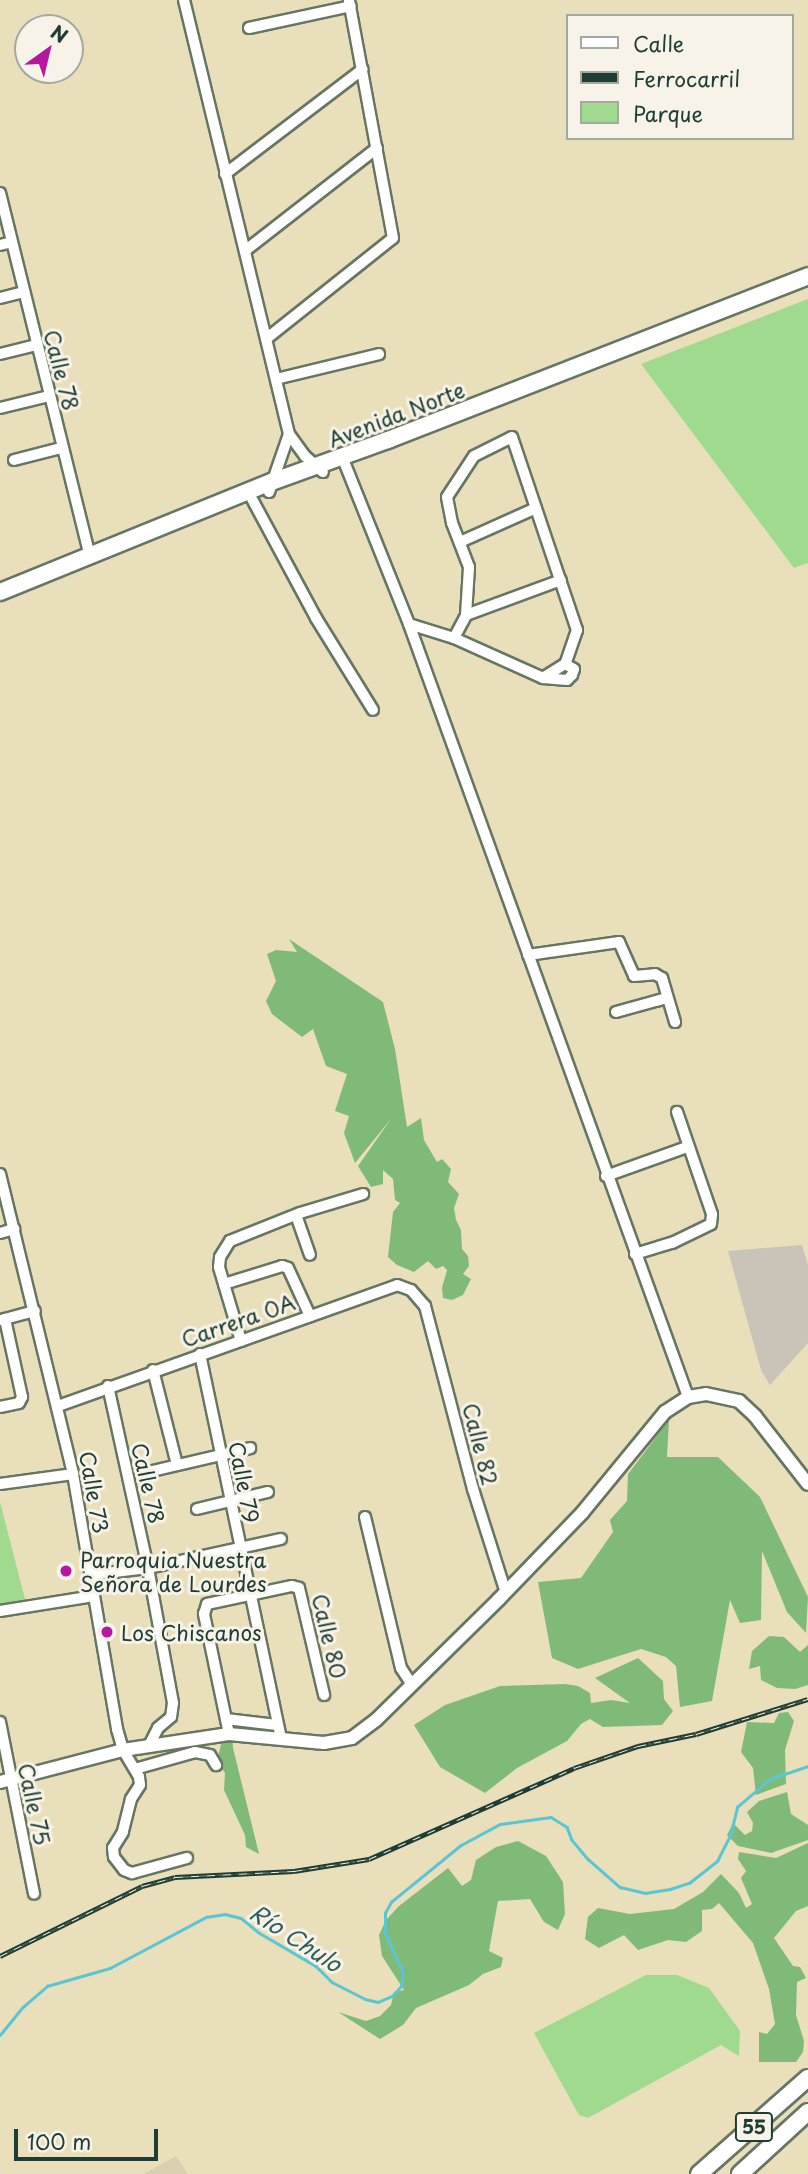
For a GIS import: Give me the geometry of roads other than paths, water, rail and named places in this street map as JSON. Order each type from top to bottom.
[{"type":"main road","name":"Avenida Norte","points":[[0,592],[320,470],[808,276]]},
{"type":"main road","name":"Avenida Norte","points":[[320,470],[345,464],[808,285]]},
{"type":"main road","name":"Avenida Norte","points":[[0,600],[252,499],[272,487]]},
{"type":"main road","name":"55","points":[[699,2174],[808,2078]]},
{"type":"main road","name":"55","points":[[740,2174],[808,2112]]},
{"type":"street","points":[[184,0],[289,434],[320,470]]},
{"type":"street","points":[[249,28],[350,3],[393,238],[266,339]]},
{"type":"street","points":[[225,174],[363,69]]},
{"type":"street","points":[[246,250],[377,148]]},
{"type":"street","name":"Calle 78","points":[[0,193],[61,448],[90,556]]},
{"type":"street","points":[[0,245],[12,242]]},
{"type":"street","points":[[0,298],[24,292]]},
{"type":"street","points":[[0,354],[36,345]]},
{"type":"street","points":[[276,379],[379,354]]},
{"type":"street","points":[[0,408],[49,396]]},
{"type":"street","points":[[272,487],[289,434]]},
{"type":"street","points":[[409,624],[454,638],[543,678],[565,664],[578,630],[512,437],[474,456],[447,498],[452,523],[469,568],[466,615],[454,638]]},
{"type":"street","points":[[13,460],[61,448]]},
{"type":"street","points":[[345,464],[409,624],[606,1176],[688,1397]]},
{"type":"street","points":[[252,499],[316,618],[373,710]]},
{"type":"street","points":[[460,542],[536,508]]},
{"type":"street","points":[[466,615],[561,580]]},
{"type":"street","points":[[528,955],[617,941],[632,974],[639,978],[660,976],[675,1022]]},
{"type":"street","points":[[616,1012],[667,998]]},
{"type":"street","points":[[635,1254],[672,1243],[710,1224],[712,1214],[677,1112]]},
{"type":"street","points":[[606,1176],[687,1147]]},
{"type":"street","points":[[0,1174],[58,1406]]},
{"type":"street","points":[[241,1341],[224,1284],[220,1257],[230,1241],[296,1215],[363,1194]]},
{"type":"street","points":[[296,1215],[310,1255]]},
{"type":"street","points":[[0,1233],[14,1229]]},
{"type":"street","points":[[224,1284],[282,1266],[288,1268],[310,1316]]},
{"type":"street","name":"Carrera 0A","points":[[58,1406],[397,1285],[420,1296],[425,1306]]},
{"type":"street","name":"Calle 82","points":[[425,1306],[502,1595]]},
{"type":"street","points":[[0,1407],[19,1403],[22,1397],[2,1320],[35,1311]]},
{"type":"street","name":"Calle 79","points":[[200,1354],[248,1596],[281,1740]]},
{"type":"street","points":[[153,1370],[177,1465]]},
{"type":"street","name":"Calle 78","points":[[108,1386],[148,1568],[173,1711],[158,1728],[149,1746]]},
{"type":"street","points":[[5,1781],[123,1750],[229,1734],[324,1743],[352,1738],[412,1685],[502,1595],[582,1513],[665,1412],[688,1397],[706,1394],[739,1401],[755,1416],[808,1484]]},
{"type":"street","name":"Calle 73","points":[[58,1406],[73,1474],[123,1750]]},
{"type":"street","points":[[148,1472],[250,1448]]},
{"type":"street","points":[[0,1484],[73,1474]]},
{"type":"street","points":[[197,1509],[268,1492]]},
{"type":"street","points":[[365,1517],[401,1668],[412,1685]]},
{"type":"street","points":[[90,1575],[148,1568],[281,1539]]},
{"type":"street","name":"Calle 80","points":[[248,1596],[297,1586],[301,1590],[324,1695]]},
{"type":"street","points":[[0,1611],[94,1596]]},
{"type":"street","points":[[229,1734],[205,1607],[248,1596]]},
{"type":"street","points":[[226,1718],[277,1725]]},
{"type":"street","name":"Calle 75","points":[[0,1722],[5,1781],[34,1894]]},
{"type":"street","points":[[123,1750],[135,1769],[140,1785],[131,1799],[123,1832],[113,1848],[117,1864],[132,1873],[141,1873],[187,1858]]},
{"type":"street","points":[[135,1769],[195,1752],[210,1755],[216,1765]]},
{"type":"waterway","name":"Río Chulo","points":[[0,2035],[23,2007],[47,1986],[110,1968],[206,1917],[225,1914],[241,1918],[258,1932],[316,1966],[332,1982],[365,1999],[378,2002],[392,1996],[401,1986],[403,1973],[385,1933],[385,1913],[391,1902],[461,1845],[500,1824],[551,1817],[567,1827],[572,1840],[588,1859],[620,1887],[645,1893],[670,1889],[689,1883],[717,1861],[730,1836],[737,1807],[770,1779],[808,1766]]},
{"type":"railway","points":[[0,1956],[142,1886],[175,1877],[294,1871],[369,1859],[574,1768],[638,1746],[696,1734],[808,1699]]},
{"type":"place","name":"Parroquia Nuestra Señora de Lourdes","points":[[66,1571]]},
{"type":"place","name":"Los Chiscanos","points":[[107,1632]]}]
